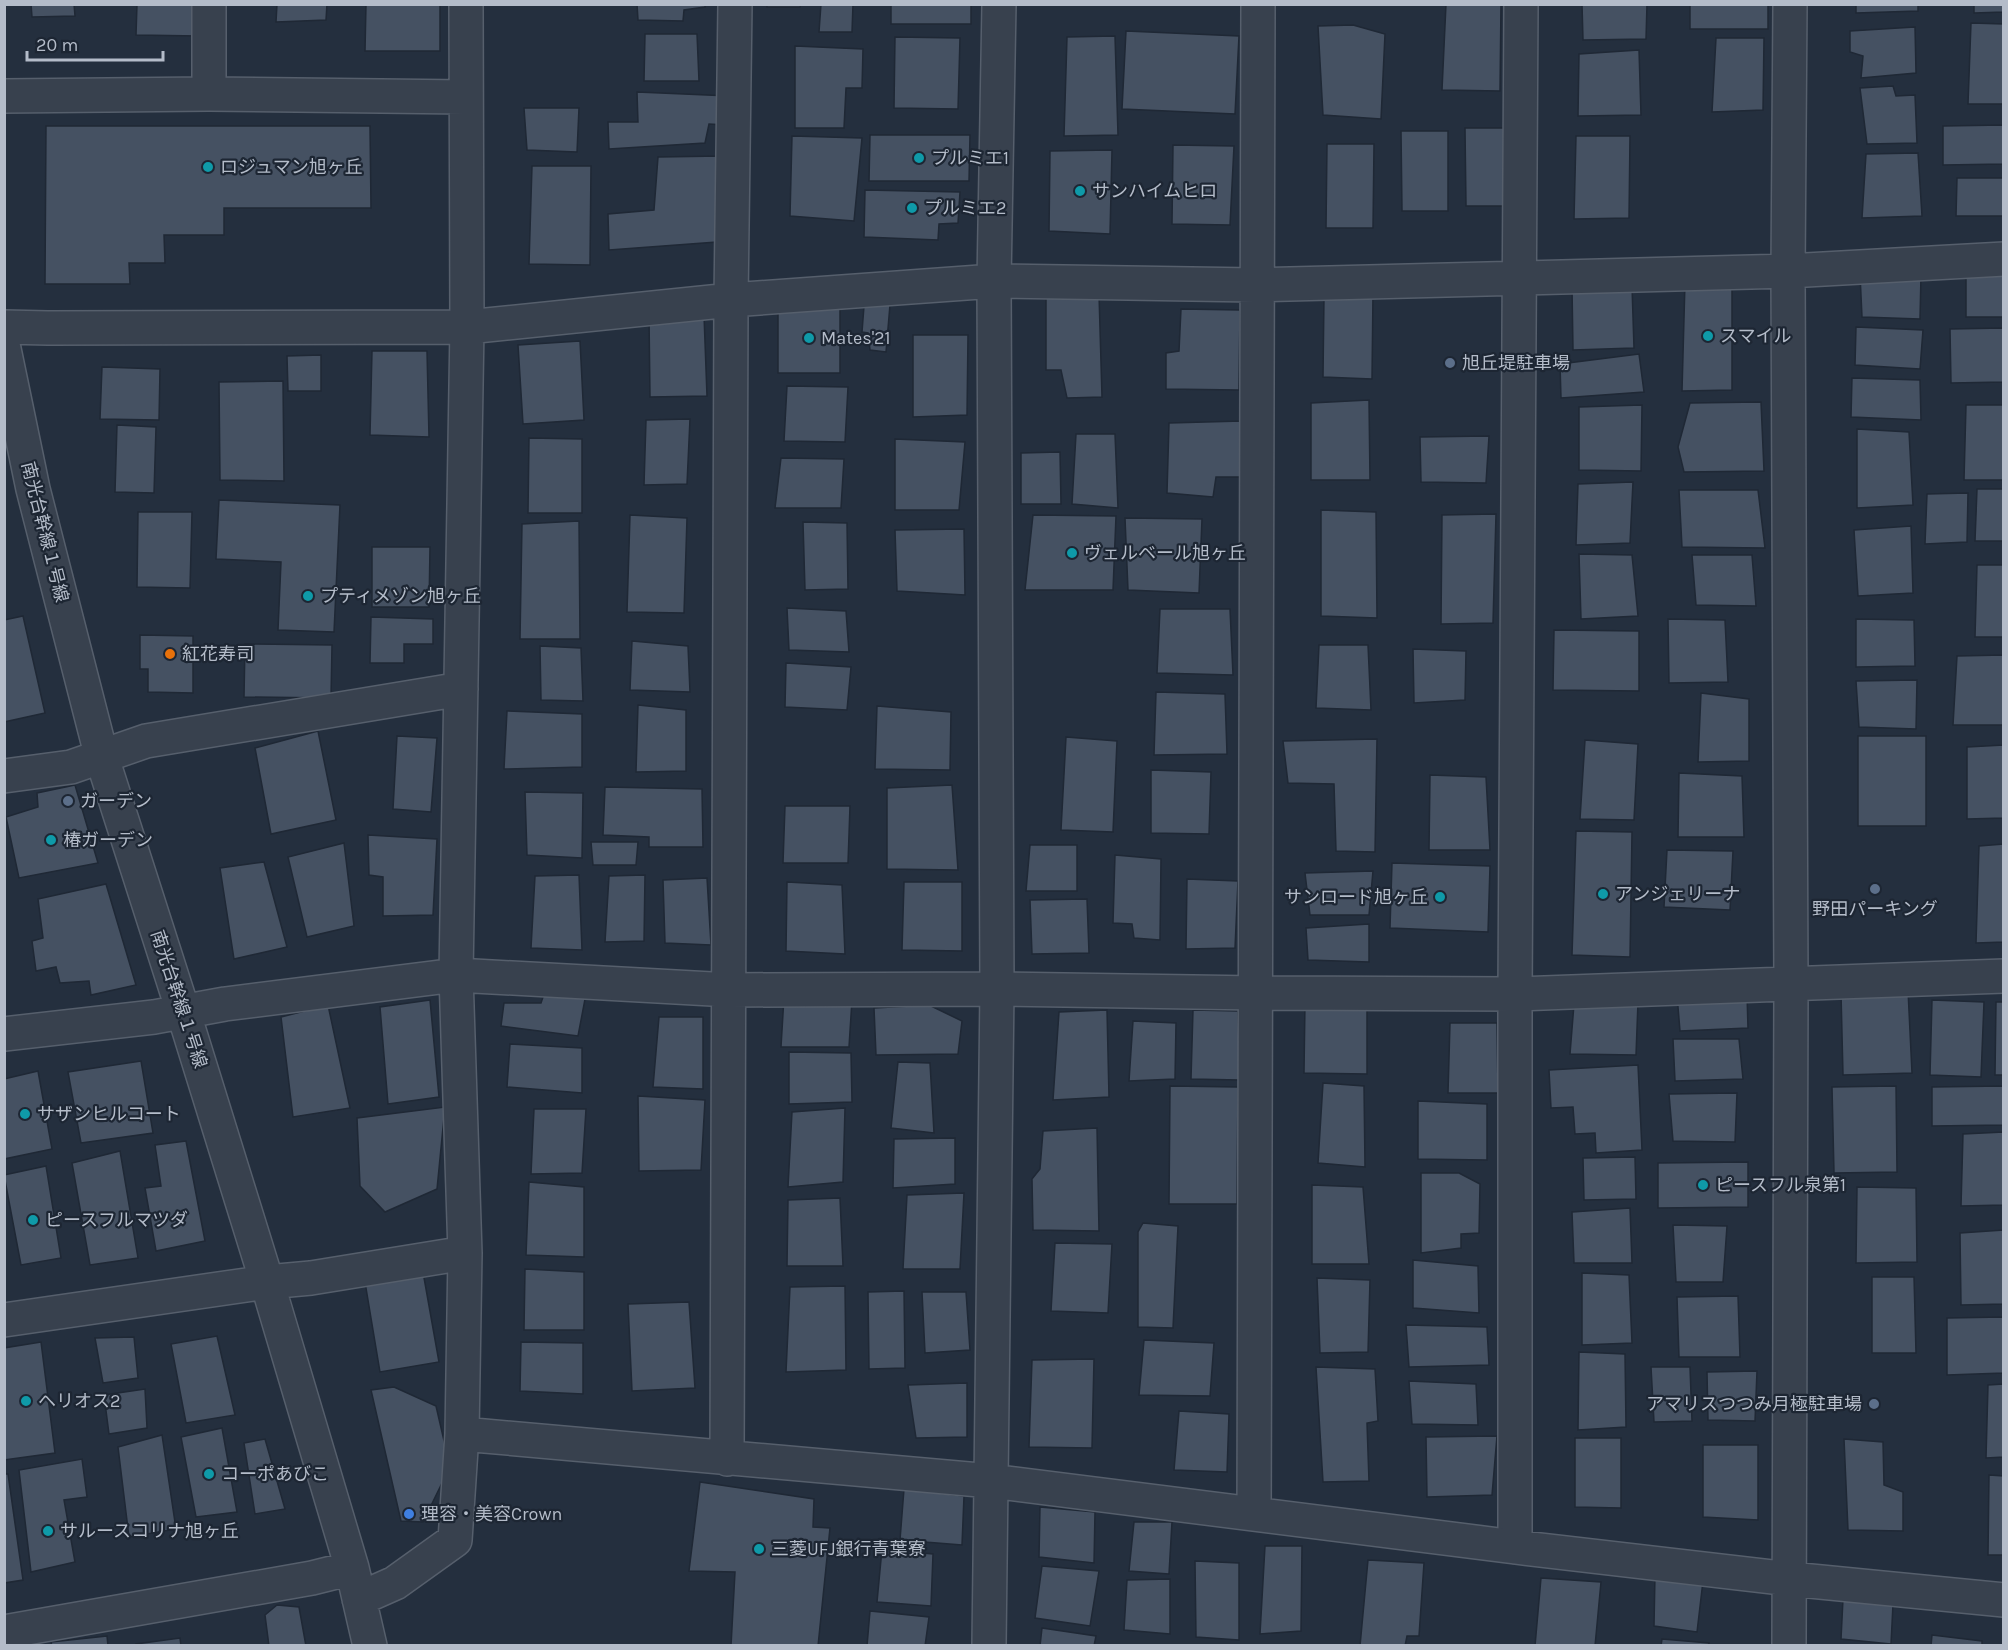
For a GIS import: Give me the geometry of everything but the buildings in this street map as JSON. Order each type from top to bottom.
[{"type":"street","points":[[209,4],[209,94]]},
{"type":"street","points":[[359,1599],[395,1583],[455,1540],[462,1434],[465,1253],[456,975],[466,327],[466,4]]},
{"type":"street","points":[[727,1459],[731,300],[735,4]]},
{"type":"street","points":[[989,1646],[997,988],[994,281],[999,4]]},
{"type":"street","points":[[1254,1514],[1258,4]]},
{"type":"street","points":[[1515,1547],[1515,994],[1521,4]]},
{"type":"street","points":[[1789,1646],[1791,983],[1788,272],[1791,4]]},
{"type":"street","points":[[4,96],[209,94],[465,97]]},
{"type":"street","points":[[4,327],[466,327],[731,300],[994,281],[1256,285],[1788,272],[2004,260]]},
{"type":"street","name":"南光台幹線１号線","points":[[4,349],[19,492],[267,1282],[352,1568],[370,1646]]},
{"type":"street","points":[[4,776],[71,767],[146,741],[461,689]]},
{"type":"street","points":[[4,1034],[154,1017],[183,1011],[456,975],[730,990],[997,988],[1257,993],[1515,994],[2004,976]]},
{"type":"street","points":[[4,1320],[267,1282],[310,1278],[465,1253]]},
{"type":"street","points":[[462,1434],[992,1481],[1515,1547],[1790,1579],[2004,1600]]},
{"type":"street","points":[[4,1632],[312,1578],[352,1568]]},
{"type":"place","name":"プルミエ1","points":[[919,158]]},
{"type":"place","name":"ロジュマン旭ヶ丘","points":[[208,167]]},
{"type":"place","name":"サンハイムヒロ","points":[[1080,191]]},
{"type":"place","name":"プルミエ2","points":[[912,208]]},
{"type":"place","name":"スマイル","points":[[1708,336]]},
{"type":"place","name":"Mates'21","points":[[809,338]]},
{"type":"place","name":"旭丘堤駐車場","points":[[1450,363]]},
{"type":"place","name":"ヴェルベール旭ヶ丘","points":[[1072,553]]},
{"type":"place","name":"プティメゾン旭ヶ丘","points":[[308,596]]},
{"type":"place","name":"紅花寿司","points":[[170,654]]},
{"type":"place","name":"ガーデン","points":[[68,801]]},
{"type":"place","name":"椿ガーデン","points":[[51,840]]},
{"type":"place","name":"野田パーキング","points":[[1875,889]]},
{"type":"place","name":"アンジェリーナ","points":[[1603,894]]},
{"type":"place","name":"サンロード旭ヶ丘","points":[[1440,897]]},
{"type":"place","name":"サザンヒルコート","points":[[25,1114]]},
{"type":"place","name":"ピースフル泉第1","points":[[1703,1185]]},
{"type":"place","name":"ピースフルマツダ","points":[[33,1220]]},
{"type":"place","name":"ヘリオス2","points":[[26,1401]]},
{"type":"place","name":"アマリスつつみ月極駐車場","points":[[1874,1404]]},
{"type":"place","name":"コーポあびこ","points":[[209,1474]]},
{"type":"place","name":"理容・美容Crown","points":[[409,1514]]},
{"type":"place","name":"サルースコリナ旭ヶ丘","points":[[48,1531]]},
{"type":"place","name":"三菱UFJ銀行青葉寮","points":[[759,1549]]}]
